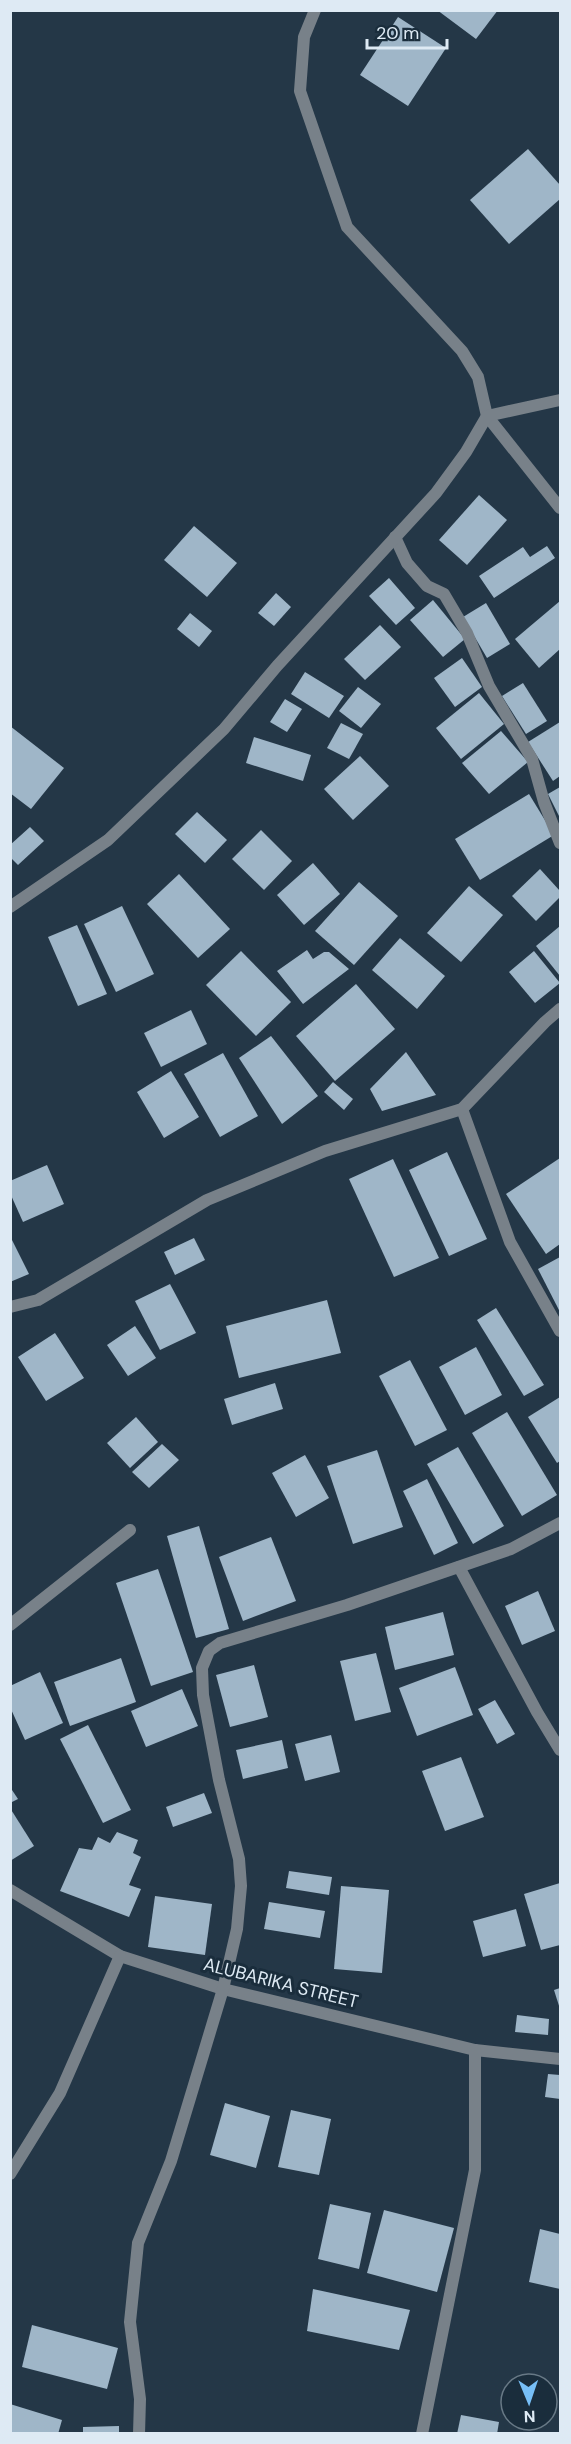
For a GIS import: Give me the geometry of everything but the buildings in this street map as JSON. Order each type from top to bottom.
[{"type":"street","points":[[315,10],[304,37],[300,91],[347,227],[462,351],[478,378],[487,416],[561,508]]},
{"type":"street","points":[[10,907],[108,840],[224,729],[277,666],[436,493],[466,452],[487,416],[561,400]]},
{"type":"street","points":[[395,537],[407,563],[427,586],[444,594],[467,633],[489,686],[532,759],[544,802],[561,843]]},
{"type":"street","points":[[10,1307],[38,1300],[207,1200],[325,1151],[462,1109],[545,1022],[561,1009]]},
{"type":"street","points":[[462,1109],[510,1242],[561,1331]]},
{"type":"street","points":[[139,2433],[140,2399],[130,2322],[138,2243],[171,2161],[223,1989],[237,1929],[241,1886],[239,1859],[219,1780],[203,1695],[202,1668],[208,1651],[220,1643],[347,1605],[511,1549],[561,1523]]},
{"type":"street","points":[[10,1625],[130,1530]]},
{"type":"street","points":[[459,1567],[537,1712],[561,1750]]},
{"type":"street","name":"ALUBARIKA STREET","points":[[10,1890],[120,1956],[223,1989],[475,2050],[561,2059]]},
{"type":"street","points":[[10,2174],[60,2093],[120,1956]]},
{"type":"street","points":[[422,2433],[475,2170],[475,2050]]}]
